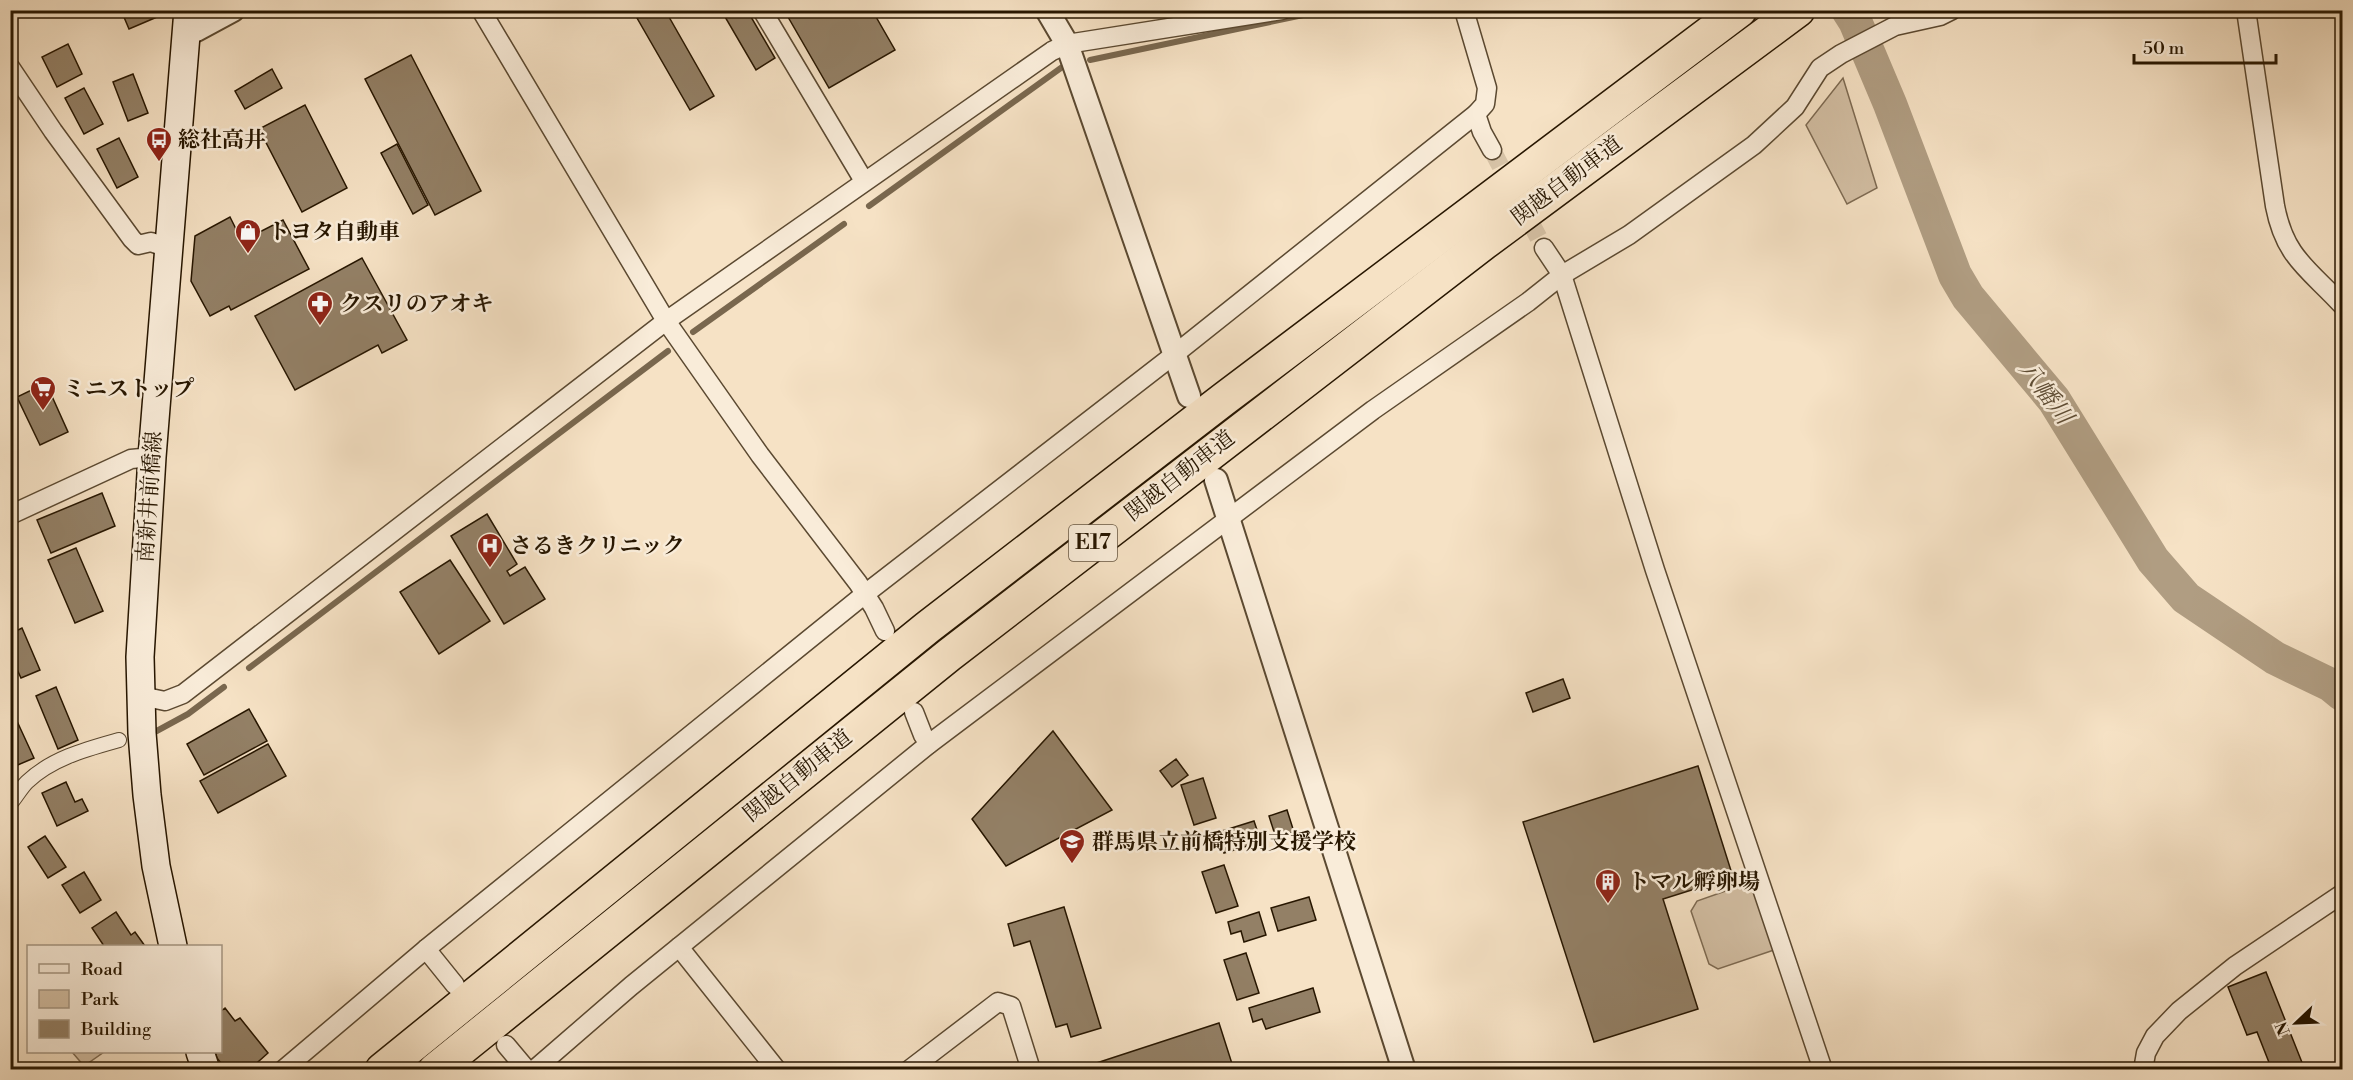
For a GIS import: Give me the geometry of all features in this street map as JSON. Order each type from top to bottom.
[{"type":"highway","name":"関越自動車道","points":[[382,1070],[938,620],[1224,399],[1740,10]]},
{"type":"highway","name":"関越自動車道","points":[[435,1070],[968,640],[1484,243],[1798,10]]},
{"type":"main road","name":"南新井前橋線","points":[[173,945],[151,831],[144,765],[140,628],[168,248],[188,20]]},
{"type":"main road","points":[[200,1053],[206,1070]]},
{"type":"street","points":[[188,20],[196,30],[233,10]]},
{"type":"street","points":[[482,10],[666,321],[760,455],[865,594],[885,631]]},
{"type":"street","points":[[762,10],[864,181]]},
{"type":"street","points":[[1047,10],[1067,44],[1189,396]]},
{"type":"street","points":[[141,696],[165,701],[183,694],[666,321],[1052,51],[1067,44],[1282,10]]},
{"type":"street","points":[[284,1070],[426,949],[865,594],[1175,354],[1476,114],[1485,104],[1487,88],[1464,10]]},
{"type":"street","points":[[534,1070],[679,947],[929,744],[1373,410],[1528,302],[1562,275],[1629,235],[1754,145],[1795,107],[1820,68],[1889,22],[1940,16],[1952,10]]},
{"type":"street","points":[[2246,10],[2275,206],[2282,232],[2295,257],[2343,305]]},
{"type":"street","points":[[10,67],[53,131],[132,239],[138,245],[151,242],[168,248]]},
{"type":"street","points":[[1476,114],[1482,132],[1492,150]]},
{"type":"street","points":[[1544,248],[1562,275],[1655,570],[1823,1070]]},
{"type":"street","points":[[10,515],[131,459],[152,457]]},
{"type":"street","points":[[1216,480],[1404,1070]]},
{"type":"street","points":[[914,712],[929,744]]},
{"type":"street","points":[[10,804],[25,784],[49,765],[86,749],[119,740]]},
{"type":"street","points":[[2142,1070],[2146,1053],[2155,1036],[2179,1011],[2235,966],[2343,894]]},
{"type":"street","points":[[679,947],[777,1070]]},
{"type":"street","points":[[426,949],[455,985]]},
{"type":"street","points":[[909,1070],[998,1002],[1011,1006],[1031,1070]]},
{"type":"street","points":[[506,1045],[527,1070]]},
{"type":"green space","points":[[1843,78],[1877,188],[1847,204],[1806,125]]},
{"type":"green space","points":[[1751,882],[1774,950],[1718,969],[1709,964],[1691,911],[1697,901]]},
{"type":"green space","points":[[73,1053],[103,1053],[84,1066]]},
{"type":"building","points":[[121,10],[154,10],[157,17],[129,29]]},
{"type":"building","points":[[650,10],[665,10],[714,96],[690,110],[637,18]]},
{"type":"building","points":[[721,10],[747,10],[775,58],[756,70]]},
{"type":"building","points":[[784,10],[872,10],[895,50],[829,88]]},
{"type":"building","points":[[68,44],[82,74],[57,87],[42,57]]},
{"type":"building","points":[[411,55],[481,191],[435,215],[365,79]]},
{"type":"building","points":[[272,69],[282,88],[245,109],[235,91]]},
{"type":"building","points":[[133,74],[148,113],[128,121],[113,82]]},
{"type":"building","points":[[84,88],[103,124],[84,134],[65,98]]},
{"type":"building","points":[[305,105],[347,188],[302,212],[259,129]]},
{"type":"building","points":[[119,138],[138,177],[117,188],[97,149]]},
{"type":"building","points":[[397,144],[428,205],[413,214],[381,153]]},
{"type":"building","name":"トヨタ自動車","points":[[230,217],[242,241],[283,220],[309,269],[231,310],[229,306],[210,316],[191,281],[195,236]]},
{"type":"building","points":[[362,258],[407,340],[382,353],[378,345],[295,390],[255,316]]},
{"type":"building","points":[[46,383],[68,432],[40,445],[17,397]]},
{"type":"building","points":[[102,493],[115,526],[51,553],[37,520]]},
{"type":"building","name":"さるきクリニック","points":[[487,514],[517,564],[507,571],[510,576],[525,567],[545,599],[504,624],[451,536]]},
{"type":"building","points":[[76,548],[103,611],[75,623],[48,560]]},
{"type":"building","points":[[450,560],[490,621],[439,654],[400,592]]},
{"type":"building","points":[[22,628],[40,670],[21,678],[10,654],[10,634]]},
{"type":"building","points":[[1563,679],[1570,698],[1533,712],[1526,693]]},
{"type":"building","points":[[56,687],[78,740],[58,749],[36,696]]},
{"type":"building","points":[[10,706],[34,758],[13,767],[10,763]]},
{"type":"building","points":[[249,709],[267,741],[204,775],[187,744]]},
{"type":"building","points":[[1053,731],[1112,810],[1006,866],[972,819]]},
{"type":"building","points":[[268,744],[286,776],[218,813],[200,781]]},
{"type":"building","points":[[1176,759],[1188,775],[1172,787],[1160,771]]},
{"type":"building","name":"トマル孵卵場","points":[[1698,766],[1733,877],[1663,899],[1698,1009],[1594,1042],[1523,822]]},
{"type":"building","points":[[1203,778],[1216,818],[1194,825],[1181,785]]},
{"type":"building","points":[[66,782],[75,802],[82,799],[88,811],[57,826],[42,793]]},
{"type":"building","points":[[1287,810],[1294,832],[1276,838],[1269,816]]},
{"type":"building","points":[[1254,821],[1261,842],[1224,853],[1221,844],[1210,848],[1206,836]]},
{"type":"building","points":[[45,836],[66,867],[48,878],[28,847]]},
{"type":"building","points":[[1224,865],[1238,906],[1216,913],[1202,872]]},
{"type":"building","points":[[84,872],[101,900],[80,913],[62,885]]},
{"type":"building","points":[[1309,897],[1316,920],[1278,931],[1271,908]]},
{"type":"building","points":[[1064,907],[1101,1028],[1071,1037],[1067,1024],[1056,1027],[1030,941],[1014,946],[1008,924]]},
{"type":"building","points":[[116,912],[131,935],[135,932],[144,945],[103,945],[92,928]]},
{"type":"building","points":[[1259,912],[1266,935],[1244,942],[1241,931],[1231,934],[1228,922]]},
{"type":"building","points":[[1246,953],[1259,993],[1237,1000],[1224,960]]},
{"type":"building","points":[[2266,972],[2305,1070],[2272,1070],[2257,1032],[2247,1035],[2228,987]]},
{"type":"building","points":[[1313,988],[1320,1012],[1266,1029],[1262,1019],[1253,1022],[1249,1008]]},
{"type":"building","points":[[225,1008],[235,1021],[240,1018],[268,1053],[249,1070],[226,1070],[217,1058],[215,1053],[222,1053],[222,1010]]},
{"type":"building","points":[[1219,1023],[1234,1070],[1075,1070]]},
{"type":"waterway","points":[[1090,60],[1327,10]]},
{"type":"waterway","name":"八幡川","points":[[1848,10],[1855,21],[1890,104],[1955,275],[1968,297],[2054,400],[2153,560],[2186,598],[2275,658],[2331,685],[2342,694]]},
{"type":"waterway","points":[[869,206],[1065,65]]},
{"type":"waterway","points":[[693,332],[844,224]]},
{"type":"waterway","points":[[249,668],[668,351]]},
{"type":"waterway","points":[[153,733],[188,714],[224,687]]},
{"type":"tunnel","points":[[1492,150],[1544,248]]},
{"type":"place","name":"総社高井","points":[[159,163]]},
{"type":"place","name":"トヨタ自動車","points":[[248,255]]},
{"type":"place","name":"クスリのアオキ","points":[[320,327]]},
{"type":"place","name":"ミニストップ","points":[[43,412]]},
{"type":"place","name":"さるきクリニック","points":[[490,569]]},
{"type":"place","name":"群馬県立前橋特別支援学校","points":[[1072,865]]},
{"type":"place","name":"トマル孵卵場","points":[[1608,905]]}]
